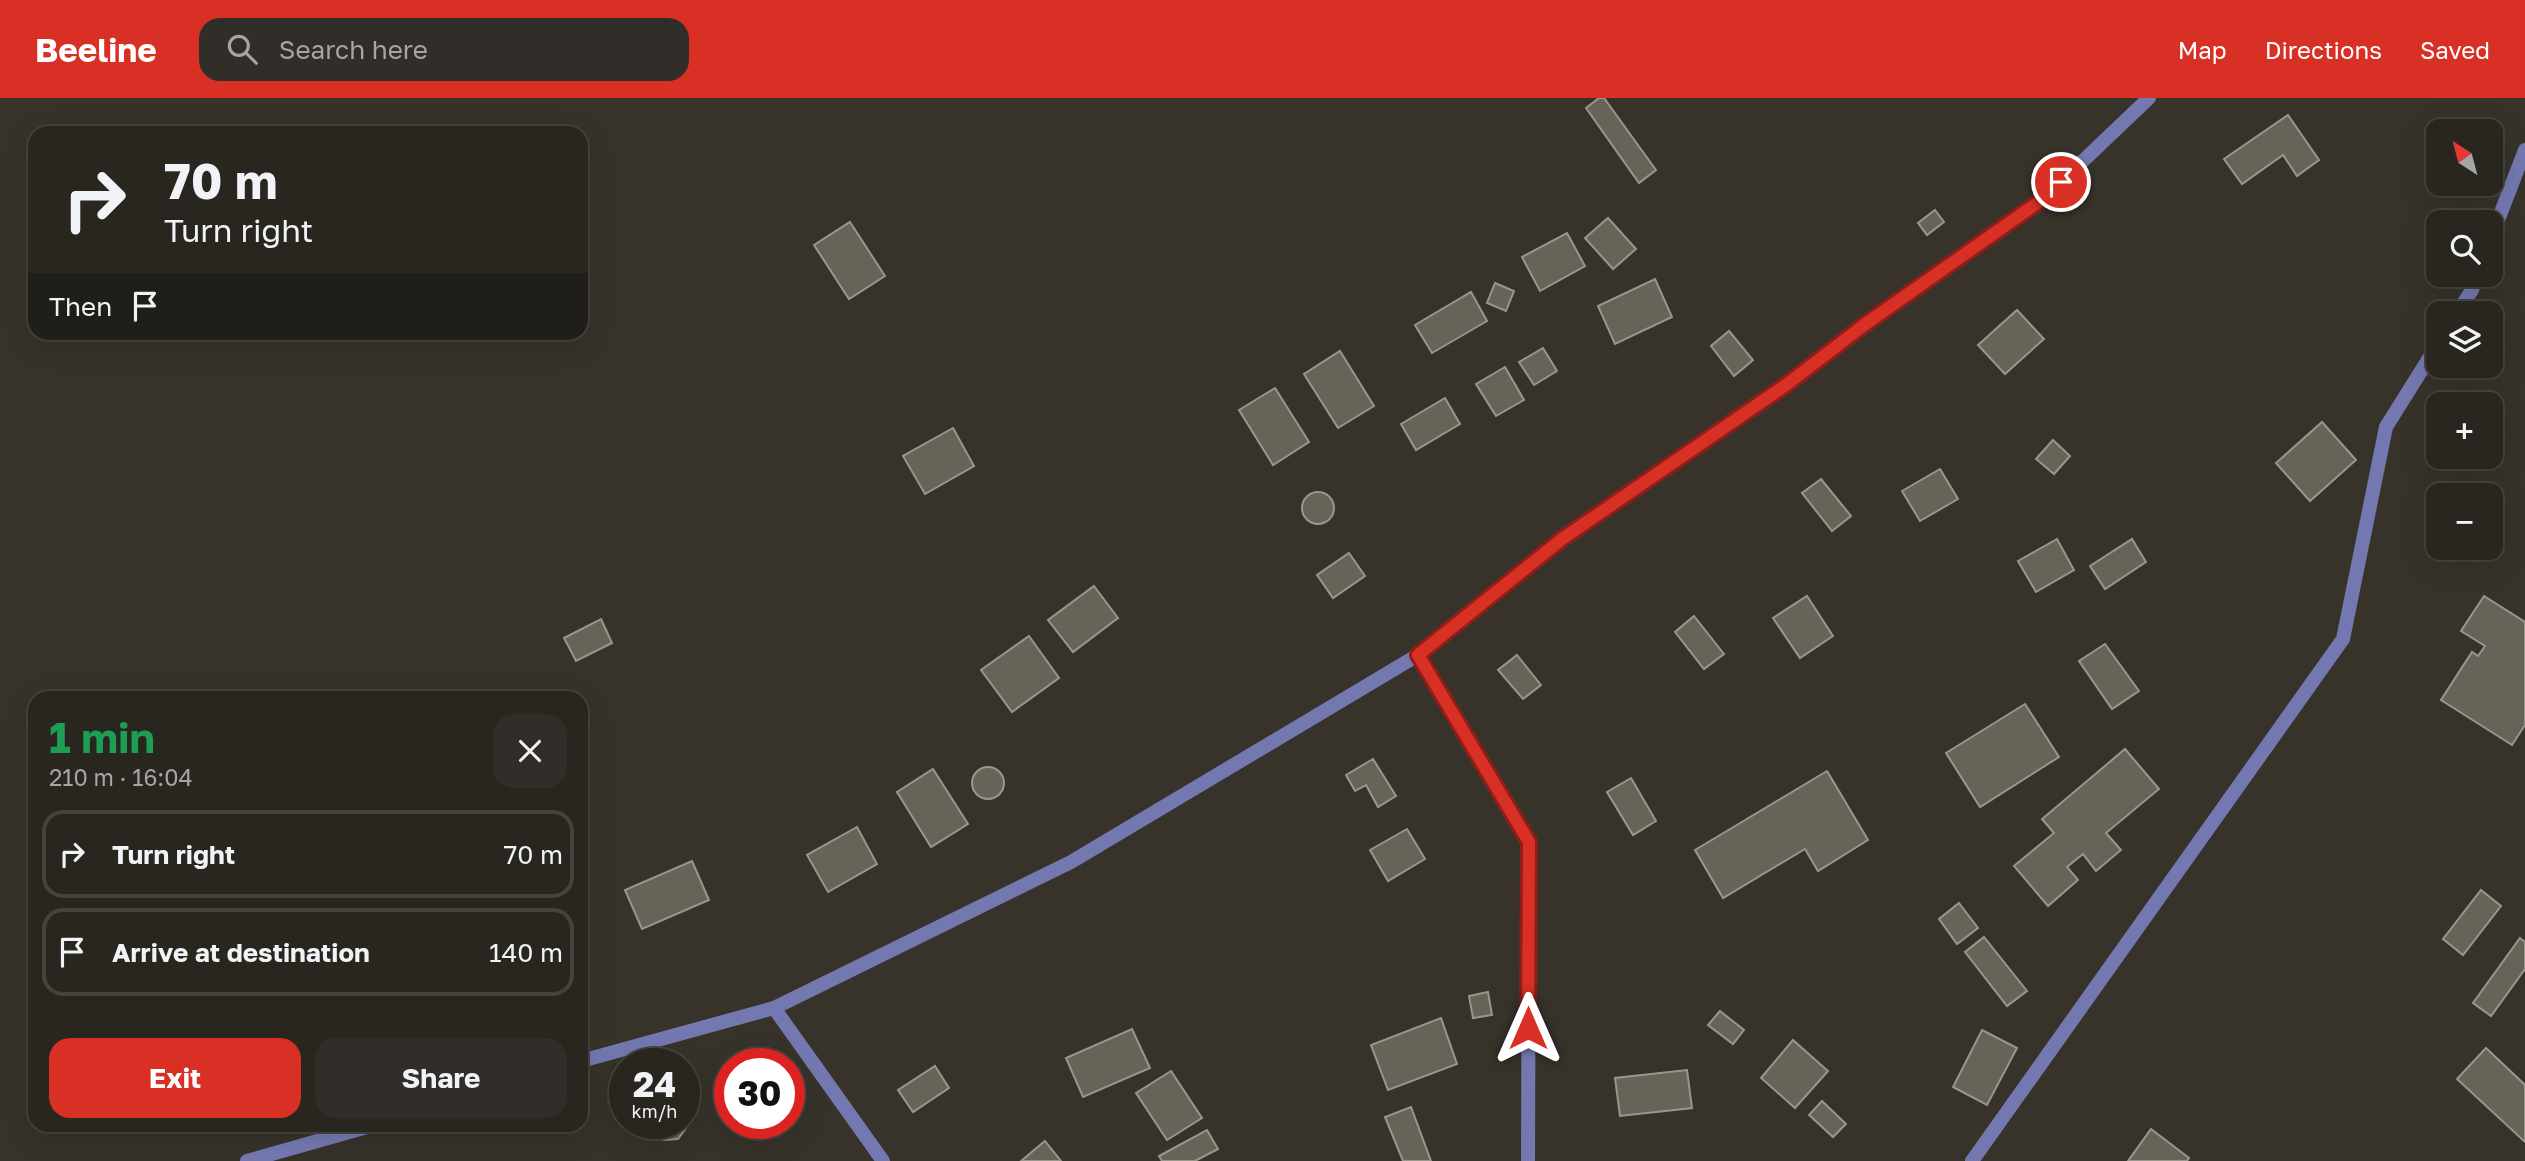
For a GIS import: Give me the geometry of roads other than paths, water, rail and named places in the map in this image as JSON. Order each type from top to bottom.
[{"type":"street","points":[[588,1059],[774,1008],[1071,862],[1418,655],[1562,539],[1786,385],[1864,325],[2043,199],[2149,98]]},
{"type":"street","points":[[2502,210],[2525,150]]},
{"type":"street","points":[[1972,1161],[2343,639],[2386,427],[2426,363]]},
{"type":"street","points":[[1418,655],[1529,842],[1528,1161]]},
{"type":"street","points":[[774,1008],[883,1161]]},
{"type":"street","points":[[247,1161],[349,1132]]}]
